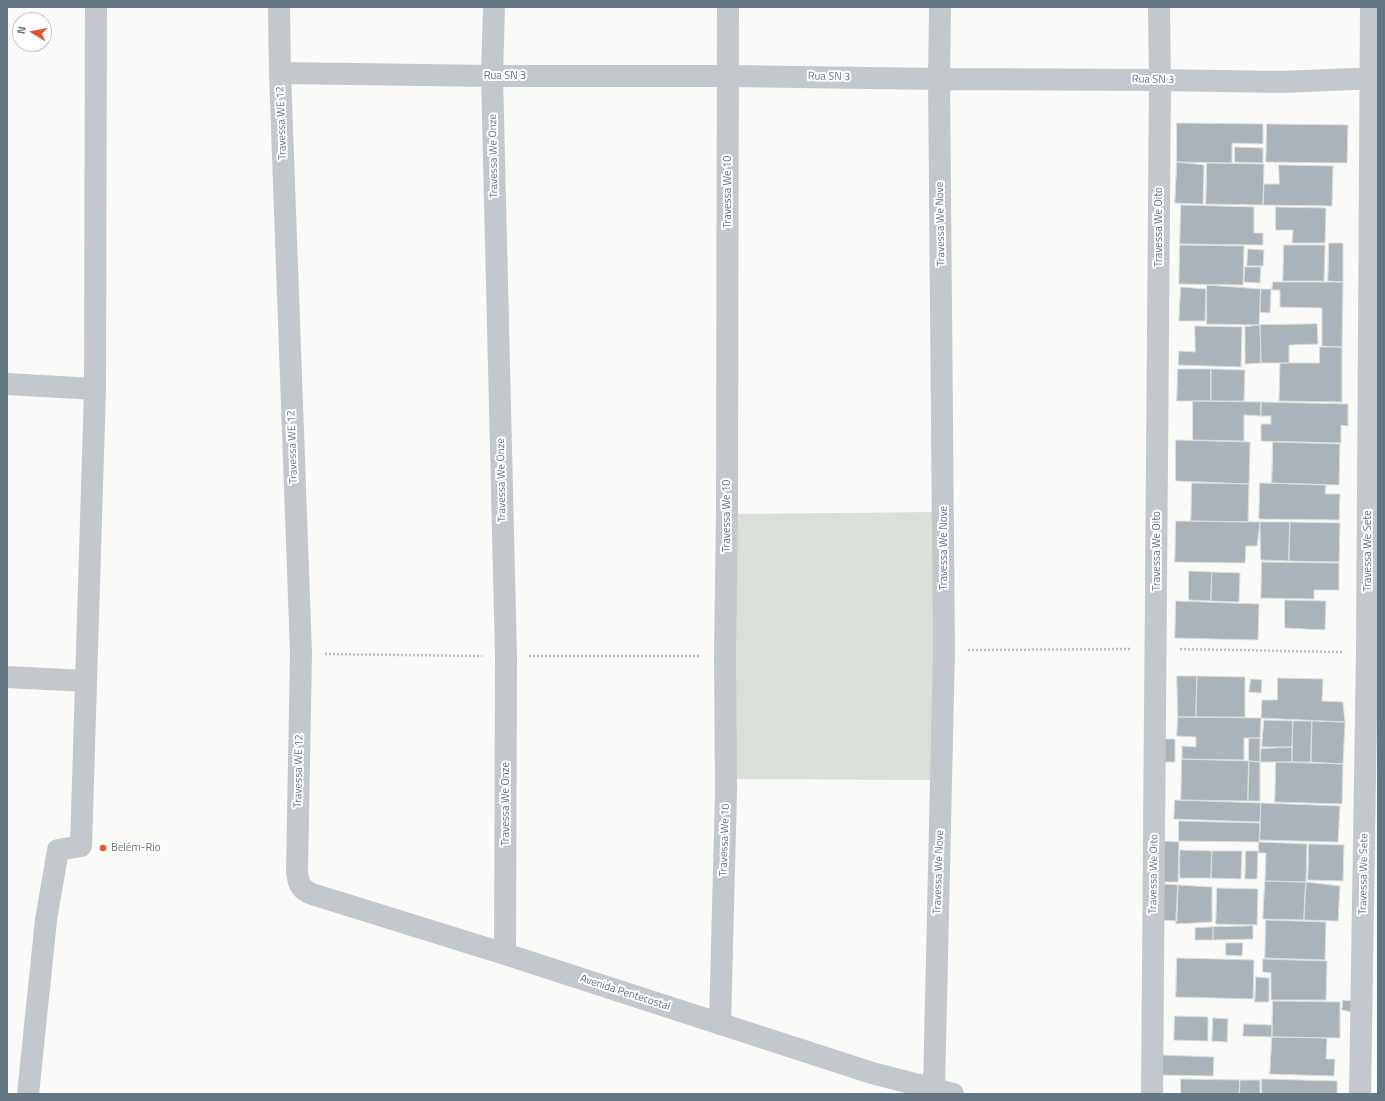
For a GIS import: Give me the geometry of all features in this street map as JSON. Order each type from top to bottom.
[{"type":"street","points":[[28,1094],[46,920],[58,850],[81,846],[95,389],[96,7]]},
{"type":"street","name":"Travessa WE 12","points":[[280,7],[280,73],[301,654],[297,872],[300,886]]},
{"type":"street","name":"Travessa We Onze","points":[[494,7],[492,76],[506,656],[505,954]]},
{"type":"street","name":"Travessa We 10","points":[[720,1024],[726,792],[725,656],[727,512],[728,7]]},
{"type":"street","name":"Travessa We Nove","points":[[940,7],[939,79],[944,650],[943,1091]]},
{"type":"street","name":"Travessa We Oito","points":[[1152,1094],[1160,80],[1159,7]]},
{"type":"street","name":"Travessa We Sete","points":[[1360,1094],[1371,856],[1367,636],[1374,78],[1371,7]]},
{"type":"street","name":"Rua SN 3","points":[[280,73],[1281,82],[1374,78]]},
{"type":"street","points":[[7,384],[95,389]]},
{"type":"street","points":[[7,677],[86,681]]},
{"type":"street","name":"Avenida Pentecostal","points":[[300,886],[303,890],[312,894],[505,954],[872,1073],[943,1091]]},
{"type":"shaded area","points":[[937,512],[937,780],[734,779],[734,514]]},
{"type":"building","points":[[1177,123],[1263,124],[1263,144],[1232,143],[1232,163],[1177,162]]},
{"type":"building","points":[[1267,124],[1348,125],[1347,163],[1266,162]]},
{"type":"building","points":[[1235,147],[1263,148],[1263,163],[1235,162]]},
{"type":"building","points":[[1177,162],[1204,165],[1203,204],[1175,203]]},
{"type":"building","points":[[1207,163],[1264,164],[1263,205],[1206,204]]},
{"type":"building","points":[[1279,165],[1333,166],[1332,206],[1263,205],[1264,184],[1279,184]]},
{"type":"building","points":[[1181,205],[1254,207],[1254,233],[1263,233],[1263,245],[1180,244]]},
{"type":"building","points":[[1276,207],[1326,208],[1325,243],[1292,243],[1293,230],[1276,230]]},
{"type":"building","points":[[1329,243],[1343,243],[1343,282],[1328,281]]},
{"type":"building","points":[[1180,245],[1244,246],[1243,285],[1179,284]]},
{"type":"building","points":[[1284,245],[1325,245],[1324,281],[1283,281]]},
{"type":"building","points":[[1248,249],[1264,250],[1263,266],[1247,266]]},
{"type":"building","points":[[1245,267],[1261,267],[1260,283],[1244,282]]},
{"type":"building","points":[[1273,282],[1343,282],[1342,347],[1322,346],[1322,308],[1280,307],[1280,290],[1272,290]]},
{"type":"building","points":[[1207,285],[1261,289],[1259,325],[1207,324]]},
{"type":"building","points":[[1181,287],[1206,289],[1205,321],[1179,321]]},
{"type":"building","points":[[1261,289],[1271,289],[1270,313],[1260,312]]},
{"type":"building","points":[[1317,324],[1318,344],[1289,345],[1289,363],[1261,363],[1260,325]]},
{"type":"building","points":[[1260,325],[1261,363],[1245,364],[1245,327]]},
{"type":"building","points":[[1195,326],[1242,327],[1241,367],[1178,365],[1179,351],[1195,352]]},
{"type":"building","points":[[1320,347],[1342,347],[1342,402],[1279,401],[1280,363],[1319,363]]},
{"type":"building","points":[[1178,369],[1211,369],[1211,401],[1177,401]]},
{"type":"building","points":[[1211,369],[1245,370],[1244,401],[1211,401]]},
{"type":"building","points":[[1193,401],[1261,402],[1261,416],[1244,415],[1244,441],[1193,440]]},
{"type":"building","points":[[1261,402],[1348,404],[1348,426],[1341,425],[1341,443],[1261,441],[1261,424],[1271,424],[1271,416],[1261,416]]},
{"type":"building","points":[[1176,440],[1250,442],[1249,484],[1176,481]]},
{"type":"building","points":[[1273,442],[1340,444],[1339,485],[1272,483]]},
{"type":"building","points":[[1192,483],[1249,484],[1248,522],[1191,521]]},
{"type":"building","points":[[1260,483],[1326,485],[1325,494],[1340,494],[1339,520],[1259,519]]},
{"type":"building","points":[[1176,521],[1260,522],[1257,546],[1246,546],[1245,563],[1175,562]]},
{"type":"building","points":[[1260,522],[1290,522],[1289,561],[1261,560]]},
{"type":"building","points":[[1290,522],[1340,523],[1339,562],[1289,561]]},
{"type":"building","points":[[1262,562],[1339,563],[1339,590],[1314,590],[1314,599],[1261,598]]},
{"type":"building","points":[[1189,571],[1212,572],[1211,601],[1189,600]]},
{"type":"building","points":[[1212,572],[1240,573],[1239,602],[1211,601]]},
{"type":"building","points":[[1285,600],[1326,601],[1325,630],[1285,628]]},
{"type":"building","points":[[1176,601],[1259,604],[1258,640],[1175,638]]},
{"type":"building","points":[[1177,676],[1197,676],[1196,717],[1178,717]]},
{"type":"building","points":[[1197,676],[1245,677],[1245,717],[1196,717]]},
{"type":"building","points":[[1278,678],[1323,679],[1322,701],[1343,702],[1345,722],[1261,718],[1262,700],[1277,700]]},
{"type":"building","points":[[1251,679],[1262,680],[1261,693],[1249,692]]},
{"type":"building","points":[[1178,717],[1261,718],[1260,738],[1244,738],[1244,760],[1182,759],[1182,746],[1196,747],[1196,737],[1177,736]]},
{"type":"building","points":[[1264,720],[1293,721],[1292,747],[1262,747]]},
{"type":"building","points":[[1293,721],[1312,721],[1311,762],[1292,762]]},
{"type":"building","points":[[1312,721],[1345,722],[1343,764],[1311,762]]},
{"type":"building","points":[[1249,738],[1260,738],[1260,762],[1249,761]]},
{"type":"building","points":[[1163,739],[1175,739],[1175,762],[1162,762]]},
{"type":"building","points":[[1292,747],[1292,762],[1260,762],[1261,749]]},
{"type":"building","points":[[1182,759],[1249,761],[1248,801],[1181,800]]},
{"type":"building","points":[[1249,761],[1260,762],[1260,801],[1248,801]]},
{"type":"building","points":[[1276,762],[1343,764],[1342,804],[1275,802]]},
{"type":"building","points":[[1175,800],[1261,803],[1260,822],[1174,819]]},
{"type":"building","points":[[1261,803],[1340,806],[1338,842],[1260,840]]},
{"type":"building","points":[[1179,821],[1260,823],[1259,842],[1179,841]]},
{"type":"building","points":[[1163,841],[1179,842],[1178,882],[1162,882]]},
{"type":"building","points":[[1259,842],[1307,844],[1306,882],[1265,881],[1266,853],[1259,853]]},
{"type":"building","points":[[1309,844],[1344,845],[1343,881],[1308,880]]},
{"type":"building","points":[[1180,850],[1212,851],[1211,878],[1180,878]]},
{"type":"building","points":[[1212,851],[1242,851],[1241,879],[1211,878]]},
{"type":"building","points":[[1246,851],[1258,851],[1257,879],[1245,879]]},
{"type":"building","points":[[1265,881],[1306,882],[1304,920],[1263,919]]},
{"type":"building","points":[[1306,882],[1340,886],[1338,921],[1304,920]]},
{"type":"building","points":[[1163,884],[1178,885],[1177,921],[1162,920]]},
{"type":"building","points":[[1178,885],[1212,887],[1212,922],[1176,924]]},
{"type":"building","points":[[1217,888],[1258,889],[1257,925],[1216,924]]},
{"type":"building","points":[[1266,920],[1326,922],[1325,960],[1265,958]]},
{"type":"building","points":[[1253,926],[1253,939],[1213,940],[1213,927]]},
{"type":"building","points":[[1213,927],[1213,940],[1195,940],[1195,928]]},
{"type":"building","points":[[1226,943],[1243,943],[1242,956],[1226,955]]},
{"type":"building","points":[[1177,958],[1254,960],[1253,999],[1176,997]]},
{"type":"building","points":[[1263,959],[1327,961],[1326,1000],[1271,1000],[1271,973],[1263,972]]},
{"type":"building","points":[[1256,977],[1269,978],[1269,1002],[1255,1002]]},
{"type":"building","points":[[1343,1000],[1353,1001],[1351,1012],[1342,1010]]},
{"type":"building","points":[[1273,1001],[1340,1002],[1340,1038],[1272,1037]]},
{"type":"building","points":[[1175,1016],[1208,1017],[1208,1041],[1174,1040]]},
{"type":"building","points":[[1213,1018],[1228,1019],[1227,1042],[1212,1041]]},
{"type":"building","points":[[1244,1024],[1272,1025],[1272,1037],[1243,1036]]},
{"type":"building","points":[[1272,1037],[1327,1038],[1326,1059],[1335,1059],[1334,1076],[1270,1074]]},
{"type":"building","points":[[1162,1055],[1214,1057],[1213,1076],[1162,1075]]},
{"type":"building","points":[[1181,1079],[1240,1080],[1239,1094],[1181,1094]]},
{"type":"building","points":[[1262,1079],[1337,1081],[1337,1094],[1262,1094]]},
{"type":"building","points":[[1240,1080],[1260,1080],[1260,1094],[1240,1094]]},
{"type":"place","name":"Belém-Rio","points":[[103,848]]}]
